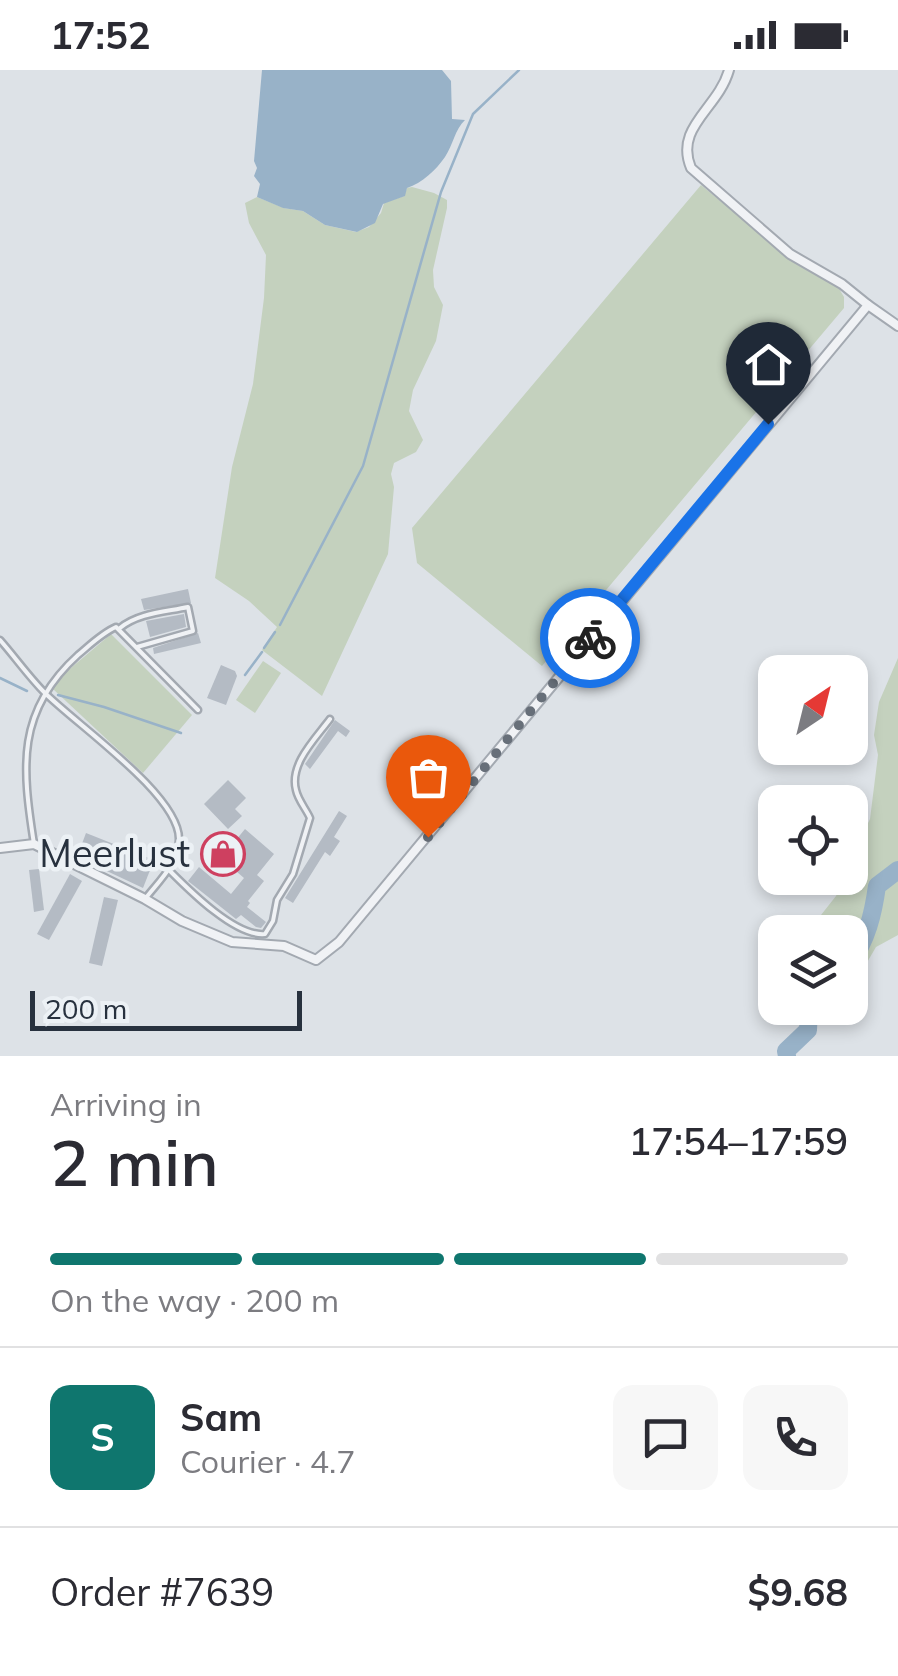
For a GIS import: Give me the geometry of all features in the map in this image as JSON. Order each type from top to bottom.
[{"type":"street","points":[[730,70],[716,101],[688,136],[686,156],[691,168],[790,254],[842,284],[898,326]]},
{"type":"street","points":[[0,848],[34,844],[232,942],[245,946],[276,944],[308,960],[322,957],[339,942],[507,742],[868,305]]},
{"type":"lane","points":[[34,844],[26,748],[44,692],[56,675],[110,629],[188,607],[193,631],[137,647]]},
{"type":"lane","points":[[120,629],[198,710]]},
{"type":"lane","points":[[0,640],[44,692],[156,792],[172,815],[179,843],[168,869],[145,898]]},
{"type":"lane","points":[[168,869],[213,910],[256,935],[265,934],[273,921],[274,905],[294,874],[310,818],[296,790],[298,766],[330,720]]},
{"type":"green space","points":[[701,185],[798,265],[838,287],[844,297],[844,308],[542,666],[417,563],[412,528]]},
{"type":"green space","points":[[407,188],[447,200],[433,270],[434,287],[443,305],[436,341],[413,390],[409,411],[423,440],[416,452],[394,463],[388,554],[322,696],[262,650],[277,627],[249,601],[215,578],[232,467],[253,384],[264,298],[266,255],[249,223],[245,203],[257,197],[303,211],[325,225],[356,232],[369,227],[384,203],[404,196]]},
{"type":"green space","points":[[111,634],[192,715],[143,773],[53,689],[52,684]]},
{"type":"green space","points":[[898,658],[898,935],[876,947],[868,961],[868,915],[821,915],[836,895],[868,895],[868,823],[878,755],[874,735],[879,702]]},
{"type":"green space","points":[[263,661],[281,673],[255,713],[236,700]]},
{"type":"water","points":[[262,70],[442,70],[451,81],[452,119],[465,120],[437,167],[407,188],[405,196],[383,204],[375,223],[357,232],[325,225],[303,211],[257,197],[260,184],[254,176],[254,161]]},
{"type":"building","points":[[188,589],[191,603],[144,610],[141,599]]},
{"type":"building","points":[[184,614],[186,627],[150,637],[146,621]]},
{"type":"building","points":[[198,633],[201,643],[154,654],[153,648]]},
{"type":"building","points":[[221,665],[237,676],[226,705],[207,698]]},
{"type":"building","points":[[335,720],[350,731],[346,737],[338,731],[310,769],[305,764]]},
{"type":"building","points":[[228,780],[246,798],[235,809],[242,816],[228,829],[204,804]]},
{"type":"building","points":[[339,811],[347,816],[334,837],[340,841],[330,856],[325,852],[293,903],[285,898]]},
{"type":"building","points":[[245,829],[274,854],[257,875],[264,881],[248,901],[247,907],[266,922],[261,928],[241,915],[236,919],[188,881],[199,867],[231,894],[244,878],[215,853],[221,846],[227,851]]},
{"type":"building","points":[[86,833],[154,860],[143,888],[77,857]]},
{"type":"building","points":[[39,869],[44,910],[34,912],[29,870]]},
{"type":"building","points":[[70,874],[82,881],[49,940],[37,934]]},
{"type":"building","points":[[104,897],[118,900],[102,966],[89,963]]},
{"type":"waterway","points":[[280,625],[363,466],[441,192],[473,114],[519,70]]},
{"type":"waterway","points":[[264,648],[275,632]]},
{"type":"waterway","points":[[245,675],[262,652]]},
{"type":"waterway","points":[[0,678],[27,691]]},
{"type":"waterway","points":[[58,695],[181,733]]},
{"type":"waterway","points":[[868,926],[877,886],[898,870]]},
{"type":"waterway","points":[[787,1056],[786,1051],[808,1030],[808,1025]]},
{"type":"way so far","points":[[428,837],[590,638]]},
{"type":"place","name":"Meerlust","points":[[223,854]]},
{"type":"route","points":[[590,638],[768,424]]}]
